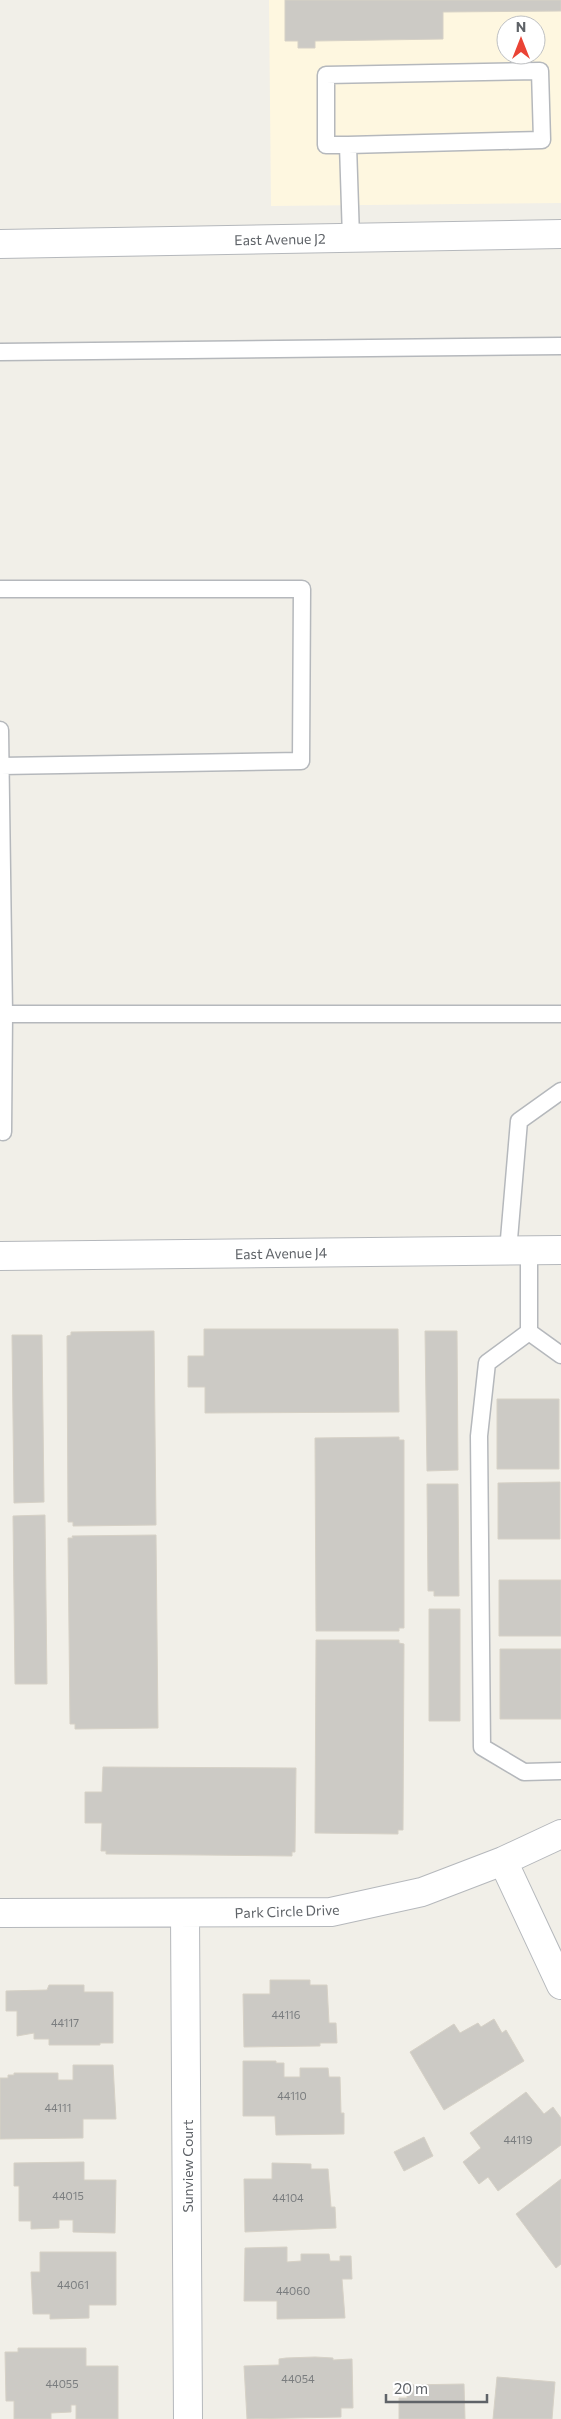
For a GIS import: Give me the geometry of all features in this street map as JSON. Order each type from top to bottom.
[{"type":"street","name":"East Avenue J2","points":[[0,244],[561,234]]},
{"type":"street","name":"East Avenue J4","points":[[0,1256],[561,1250]]},
{"type":"street","name":"Park Circle Drive","points":[[0,1913],[185,1914],[331,1912],[422,1892],[504,1861],[561,1834]]},
{"type":"street","points":[[504,1861],[561,1985]]},
{"type":"street","name":"Sunview Court","points":[[185,1914],[188,2419]]},
{"type":"lane","points":[[540,71],[542,140],[348,145],[326,145],[326,75],[540,71]]},
{"type":"lane","points":[[348,145],[351,238]]},
{"type":"lane","points":[[0,352],[561,346]]},
{"type":"lane","points":[[0,589],[302,589],[301,761],[1,766]]},
{"type":"lane","points":[[0,730],[4,1014],[3,1132]]},
{"type":"lane","points":[[4,1014],[561,1014]]},
{"type":"lane","points":[[561,1092],[519,1121],[518,1250],[529,1332],[561,1355]]},
{"type":"lane","points":[[529,1332],[487,1362],[479,1436],[482,1746],[524,1772],[561,1771]]},
{"type":"shaded area","points":[[269,0],[561,0],[561,203],[271,206]]},
{"type":"building","points":[[285,0],[561,0],[561,11],[443,12],[443,39],[315,41],[315,48],[298,48],[298,41],[285,41]]},
{"type":"building","points":[[204,1329],[398,1329],[399,1412],[205,1413],[205,1387],[188,1387],[188,1356],[204,1356]]},
{"type":"building","points":[[154,1331],[156,1525],[73,1526],[73,1522],[68,1522],[67,1336],[71,1335],[71,1332]]},
{"type":"building","points":[[425,1331],[457,1331],[458,1470],[427,1471]]},
{"type":"building","points":[[12,1335],[42,1335],[44,1502],[14,1503]]},
{"type":"building","points":[[497,1399],[559,1399],[559,1469],[497,1469]]},
{"type":"building","points":[[399,1437],[399,1440],[404,1440],[404,1628],[399,1628],[399,1631],[316,1631],[315,1438]]},
{"type":"building","points":[[560,1482],[560,1539],[498,1539],[498,1483]]},
{"type":"building","points":[[427,1484],[458,1484],[459,1596],[434,1596],[434,1591],[428,1591]]},
{"type":"building","points":[[45,1515],[47,1684],[15,1684],[13,1516]]},
{"type":"building","points":[[156,1535],[158,1728],[75,1729],[75,1724],[70,1724],[68,1538],[73,1538],[72,1536]]},
{"type":"building","points":[[499,1580],[561,1580],[561,1636],[499,1636]]},
{"type":"building","points":[[429,1609],[460,1609],[460,1721],[429,1721]]},
{"type":"building","points":[[316,1640],[399,1640],[399,1643],[404,1644],[403,1830],[398,1830],[398,1834],[315,1833]]},
{"type":"building","points":[[500,1649],[561,1649],[561,1719],[500,1719]]},
{"type":"building","points":[[103,1767],[296,1768],[295,1852],[292,1852],[292,1856],[106,1854],[106,1851],[101,1851],[102,1823],[85,1823],[85,1792],[102,1792]]},
{"type":"building","points":[[270,1980],[310,1980],[310,1985],[327,1985],[329,2023],[336,2023],[337,2043],[320,2043],[320,2046],[244,2047],[243,1994],[270,1994]]},
{"type":"building","points":[[49,1985],[84,1985],[84,1992],[113,1992],[113,2043],[100,2043],[100,2045],[49,2045],[49,2039],[34,2039],[34,2033],[17,2036],[17,2011],[6,2011],[6,1991],[47,1990]]},
{"type":"building","points":[[494,2019],[502,2033],[506,2030],[524,2061],[444,2110],[410,2052],[454,2024],[460,2033],[478,2023],[481,2027]]},
{"type":"building","points":[[243,2061],[276,2061],[276,2063],[284,2063],[284,2077],[300,2077],[300,2068],[328,2068],[329,2077],[340,2077],[341,2113],[344,2113],[344,2134],[276,2135],[275,2116],[243,2116]]},
{"type":"building","points":[[73,2065],[113,2065],[116,2119],[83,2119],[83,2138],[0,2139],[0,2078],[8,2078],[8,2075],[14,2075],[14,2073],[58,2073],[58,2080],[73,2080]]},
{"type":"building","points":[[526,2092],[544,2114],[553,2107],[561,2118],[561,2145],[498,2191],[488,2177],[479,2184],[463,2162],[481,2148],[470,2133]]},
{"type":"building","points":[[424,2137],[433,2156],[404,2171],[394,2152]]},
{"type":"building","points":[[84,2162],[84,2180],[116,2180],[115,2233],[73,2232],[73,2220],[59,2220],[59,2228],[31,2229],[31,2221],[19,2221],[19,2186],[14,2186],[14,2163]]},
{"type":"building","points":[[272,2163],[311,2164],[311,2169],[328,2169],[331,2207],[335,2207],[336,2228],[245,2232],[244,2179],[272,2179]]},
{"type":"building","points":[[561,2179],[561,2264],[556,2268],[516,2214]]},
{"type":"building","points":[[287,2247],[287,2262],[301,2261],[301,2254],[329,2254],[330,2261],[340,2261],[340,2256],[351,2256],[352,2279],[342,2279],[345,2318],[277,2319],[277,2301],[244,2301],[245,2248]]},
{"type":"building","points":[[40,2252],[116,2252],[116,2305],[89,2305],[89,2318],[50,2319],[50,2314],[33,2314],[31,2272],[40,2272]]},
{"type":"building","points":[[18,2348],[86,2348],[86,2366],[118,2366],[118,2419],[76,2419],[76,2405],[71,2405],[71,2412],[51,2413],[51,2419],[14,2419],[14,2401],[6,2401],[5,2352],[18,2352]]},
{"type":"building","points":[[333,2358],[333,2360],[352,2359],[353,2408],[341,2408],[341,2417],[247,2419],[244,2366],[279,2365],[279,2359]]},
{"type":"building","points":[[497,2377],[555,2382],[552,2419],[493,2419]]},
{"type":"building","points":[[464,2384],[465,2419],[399,2419],[399,2398],[407,2398],[407,2385]]}]
